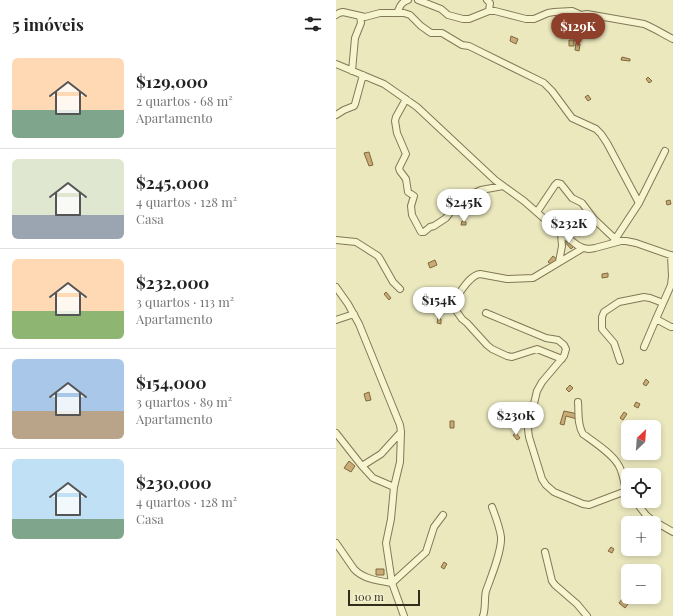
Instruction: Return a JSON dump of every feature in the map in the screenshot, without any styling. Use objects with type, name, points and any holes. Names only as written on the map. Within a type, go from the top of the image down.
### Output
[{"type":"street","points":[[397,13],[398,7],[408,0]]},
{"type":"street","points":[[418,0],[441,9],[448,15],[463,19],[469,19],[489,11],[500,12],[530,20],[548,13],[572,11],[581,15],[587,14],[644,24],[652,27],[665,36],[673,38]]},
{"type":"street","points":[[487,0],[490,3],[489,11]]},
{"type":"street","points":[[336,15],[343,12],[360,16],[370,16],[380,13],[404,13],[410,15],[421,26],[431,32],[444,34],[462,45],[469,46],[544,83],[552,91],[572,118],[594,128],[601,134],[640,203]]},
{"type":"street","points":[[352,71],[355,38],[361,23],[360,16]]},
{"type":"street","points":[[336,64],[384,84],[417,107],[502,186],[516,195],[577,245],[589,249],[613,241],[630,241],[672,256],[671,285],[644,347]]},
{"type":"street","points":[[336,115],[354,106],[363,75]]},
{"type":"street","points":[[406,99],[395,119],[397,133],[406,152],[399,168],[406,179],[408,192],[414,196],[411,206],[412,215],[421,232],[424,232],[446,218],[461,200],[480,190],[502,186]]},
{"type":"street","points":[[613,241],[640,203],[665,151]]},
{"type":"street","points":[[537,212],[557,183],[559,183],[572,198],[582,203],[613,241]]},
{"type":"street","points":[[560,262],[562,246],[561,233]]},
{"type":"street","points":[[336,240],[356,242],[378,256],[393,282],[400,289]]},
{"type":"street","points":[[562,358],[537,349],[512,357],[507,356],[487,345],[462,319],[455,309],[460,298],[458,295],[476,274],[507,278],[531,278],[537,276],[583,248]]},
{"type":"street","points":[[336,286],[361,328],[400,425],[399,468],[394,487],[391,519],[386,543],[392,583],[404,616]]},
{"type":"street","points":[[620,360],[614,343],[602,329],[602,317],[604,312],[619,302],[644,297],[663,303]]},
{"type":"street","points":[[486,313],[546,338],[558,340],[566,349],[566,353],[539,387],[528,429],[528,437],[542,479],[548,488],[554,492],[586,505],[621,493]]},
{"type":"street","points":[[336,320],[354,314]]},
{"type":"street","points":[[656,318],[673,327]]},
{"type":"street","points":[[578,402],[579,426],[583,434],[612,457],[621,469]]},
{"type":"street","points":[[362,466],[381,454],[401,432]]},
{"type":"street","points":[[336,433],[375,480],[394,487]]},
{"type":"street","points":[[483,616],[487,590],[501,543],[501,534],[492,507]]},
{"type":"street","points":[[640,508],[652,520],[673,532]]},
{"type":"street","points":[[392,583],[426,552],[434,527],[443,515]]},
{"type":"street","points":[[336,543],[358,573],[374,580],[392,583]]},
{"type":"street","points":[[545,552],[552,582],[577,604],[587,616]]},
{"type":"building","points":[[511,36],[518,39],[516,44],[510,41]]},
{"type":"building","points":[[569,40],[574,40],[574,46],[569,46]]},
{"type":"building","points":[[576,43],[580,44],[579,51],[575,50]]},
{"type":"building","points":[[622,57],[630,59],[630,61],[621,60]]},
{"type":"building","points":[[648,77],[652,81],[649,83],[646,79]]},
{"type":"building","points":[[588,95],[591,99],[588,101],[585,97]]},
{"type":"building","points":[[369,152],[373,165],[369,166],[364,153]]},
{"type":"building","points":[[670,200],[671,204],[667,205],[666,201]]},
{"type":"building","points":[[462,221],[466,222],[466,225],[461,225]]},
{"type":"building","points":[[567,238],[574,246],[571,249],[564,241]]},
{"type":"building","points":[[553,256],[558,260],[554,266],[548,262]]},
{"type":"building","points":[[435,260],[437,265],[430,268],[428,263]]},
{"type":"building","points":[[608,273],[608,277],[602,278],[602,274]]},
{"type":"building","points":[[386,292],[391,298],[389,300],[384,294]]},
{"type":"building","points":[[438,318],[441,319],[441,324],[437,323]]},
{"type":"building","points":[[646,379],[649,382],[646,386],[643,384]]},
{"type":"building","points":[[570,385],[573,388],[569,392],[566,389]]},
{"type":"building","points":[[369,392],[371,400],[366,401],[364,394]]},
{"type":"building","points":[[636,402],[640,404],[638,408],[634,406]]},
{"type":"building","points":[[564,411],[578,414],[577,419],[566,416],[564,425],[560,424]]},
{"type":"building","points":[[624,412],[627,414],[623,420],[620,418]]},
{"type":"building","points":[[450,421],[454,421],[454,428],[450,428]]},
{"type":"building","points":[[516,433],[520,438],[517,440],[513,435]]},
{"type":"building","points":[[349,461],[355,466],[351,472],[344,468]]},
{"type":"building","points":[[611,547],[614,549],[612,553],[608,551]]},
{"type":"building","points":[[444,562],[447,564],[444,569],[441,567]]},
{"type":"building","points":[[376,569],[384,569],[384,575],[376,575]]},
{"type":"building","points":[[621,600],[621,604],[628,604],[625,608],[619,603]]}]
